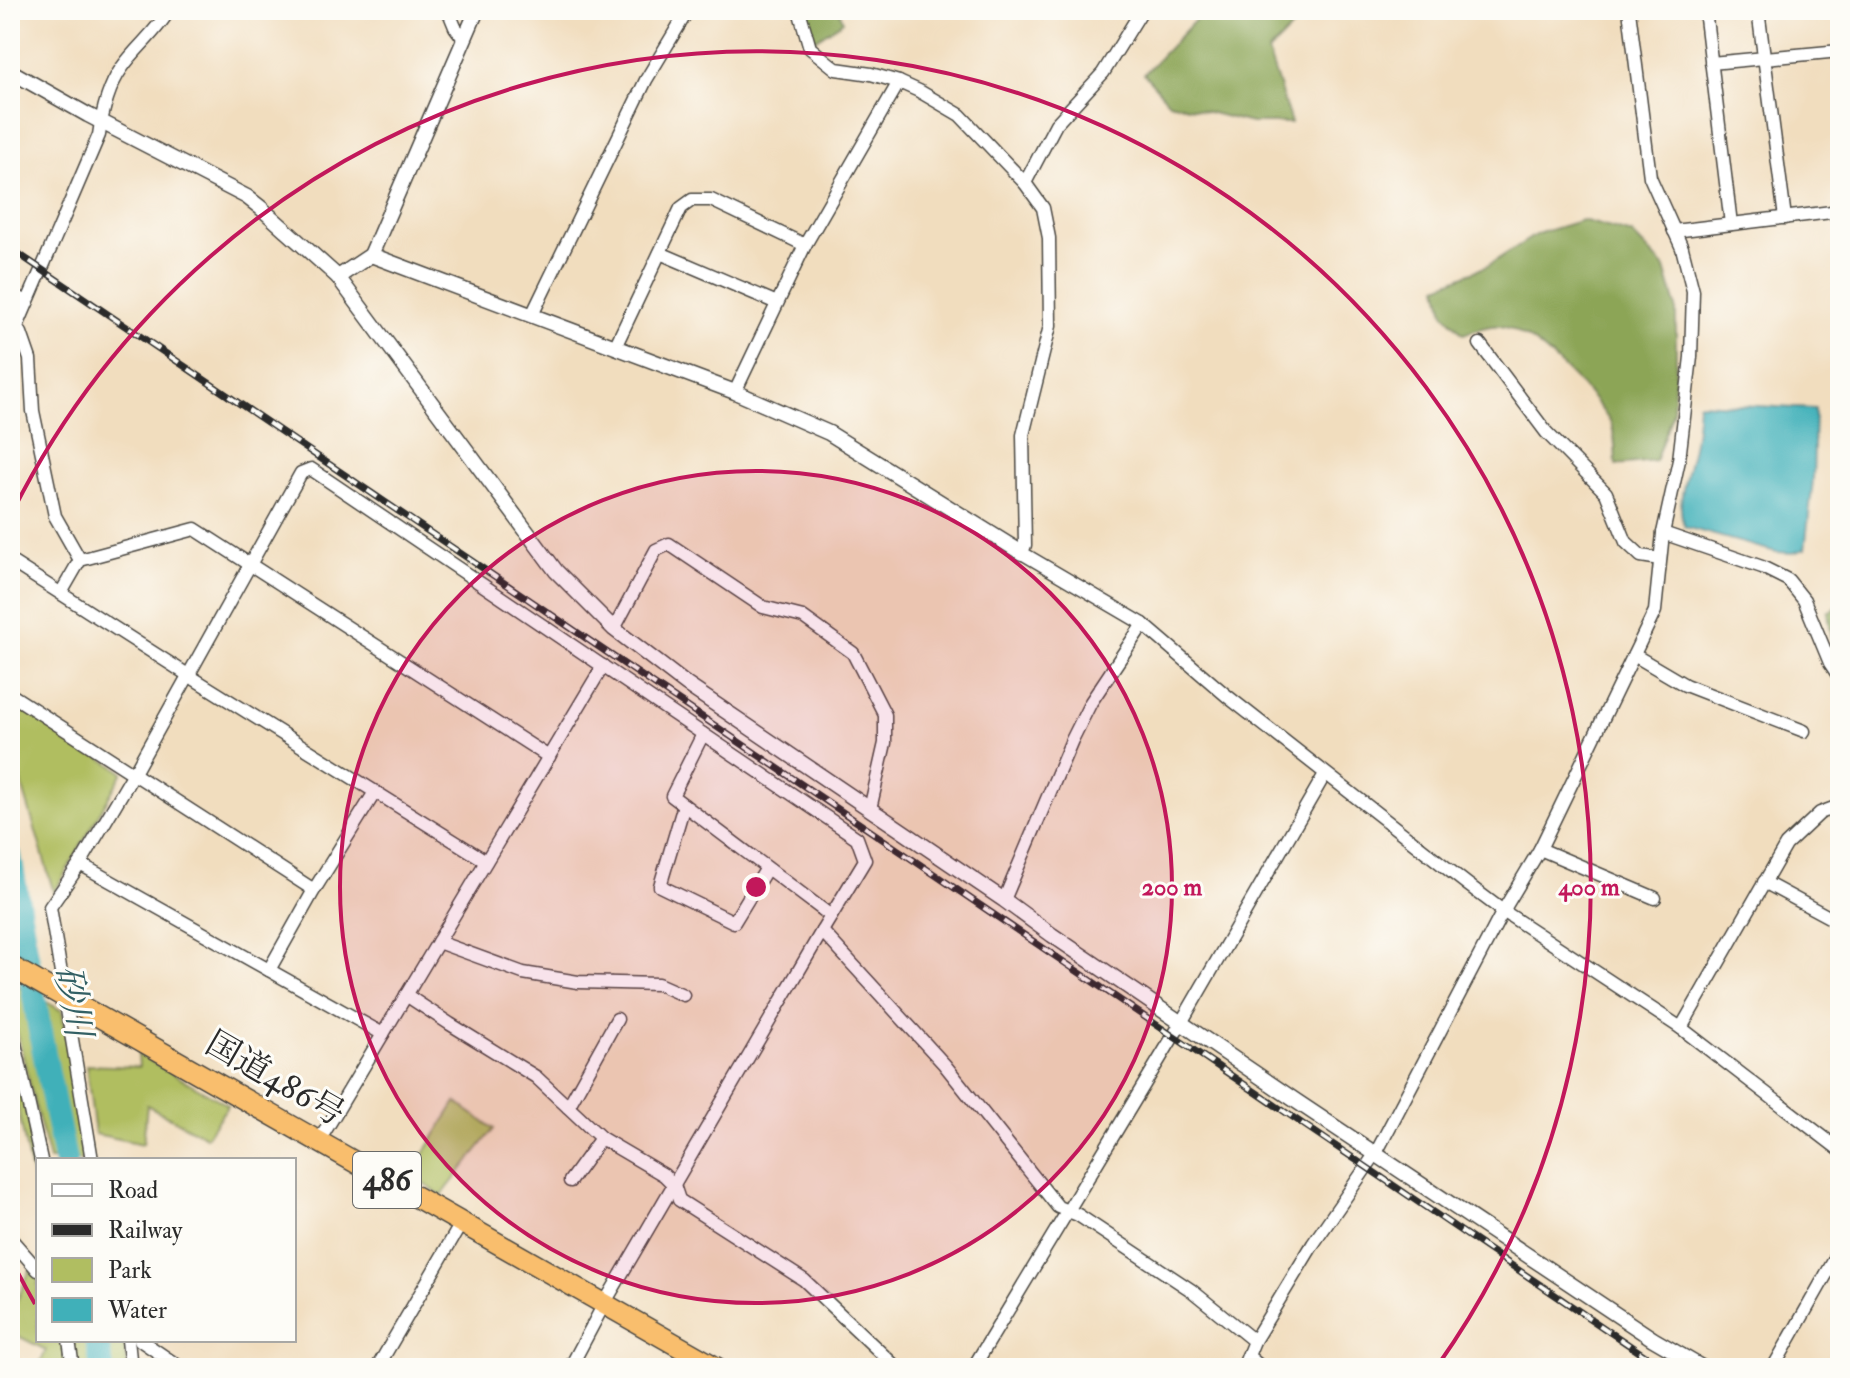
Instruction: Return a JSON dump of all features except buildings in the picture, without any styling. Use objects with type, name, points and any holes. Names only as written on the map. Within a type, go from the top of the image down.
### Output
[{"type":"highway","name":"国道486号","points":[[10,966],[717,1368]]},
{"type":"street","points":[[10,343],[99,135],[105,103],[120,70],[161,24],[169,10]]},
{"type":"street","points":[[448,10],[464,39]]},
{"type":"street","points":[[338,277],[371,255],[477,10]]},
{"type":"street","points":[[532,315],[646,80],[688,10]]},
{"type":"street","points":[[799,10],[810,48],[836,69],[899,82],[960,115],[1025,183],[1043,208],[1049,238],[1050,326],[1023,435],[1025,545],[1022,553]]},
{"type":"street","points":[[1025,183],[1056,124],[1103,73],[1142,10]]},
{"type":"street","points":[[1262,1368],[1246,1362],[1254,1341],[1313,1244],[1376,1153],[1503,911],[1540,849],[1655,611],[1663,533],[1679,460],[1691,357],[1693,291],[1682,248],[1650,177],[1629,10]]},
{"type":"street","points":[[1705,10],[1731,224]]},
{"type":"street","points":[[1758,10],[1785,218]]},
{"type":"street","points":[[1711,63],[1840,51]]},
{"type":"street","points":[[10,71],[247,197],[338,277],[556,571],[614,629],[687,685],[1296,1101],[1653,1339],[1703,1368]]},
{"type":"street","points":[[735,392],[805,245],[899,82]]},
{"type":"street","points":[[615,347],[681,208],[692,200],[711,200],[805,245]]},
{"type":"street","points":[[1674,231],[1840,211]]},
{"type":"street","points":[[660,253],[777,303]]},
{"type":"street","points":[[371,255],[735,392],[829,433],[1143,624],[1227,696],[1503,911],[1681,1028],[1840,1150]]},
{"type":"street","points":[[10,293],[27,302]]},
{"type":"street","points":[[16,330],[21,333],[30,359],[33,411],[55,516],[80,560]]},
{"type":"street","points":[[1480,344],[1546,432],[1606,493],[1626,542],[1641,556],[1660,559]]},
{"type":"street","points":[[92,1158],[61,994],[50,907],[80,864],[134,773],[301,473],[311,469],[857,838],[865,860],[604,1304],[570,1368]]},
{"type":"street","points":[[61,593],[80,560],[195,529],[549,757]]},
{"type":"street","points":[[1663,533],[1762,567],[1788,580],[1804,600],[1830,663],[1840,678]]},
{"type":"street","points":[[614,629],[656,550],[669,544],[763,607],[803,617],[853,653],[885,715],[885,743],[870,809]]},
{"type":"street","points":[[10,561],[486,861]]},
{"type":"street","points":[[1004,900],[1091,702],[1143,624]]},
{"type":"street","points":[[1634,655],[1685,685],[1804,731]]},
{"type":"street","points":[[319,1141],[603,666]]},
{"type":"street","points":[[10,694],[314,890]]},
{"type":"street","points":[[703,734],[672,796],[831,916]]},
{"type":"street","points":[[973,1368],[1181,1022],[1325,774]]},
{"type":"street","points":[[269,970],[375,792]]},
{"type":"street","points":[[684,805],[660,886],[734,922],[767,868]]},
{"type":"street","points":[[1681,1028],[1786,845],[1820,813],[1840,808]]},
{"type":"street","points":[[1540,849],[1655,898]]},
{"type":"street","points":[[80,864],[383,1034]]},
{"type":"street","points":[[1764,882],[1840,923]]},
{"type":"street","points":[[822,931],[944,1064],[1058,1207],[1078,1215],[1191,1290],[1254,1341]]},
{"type":"street","points":[[438,942],[523,973],[578,982],[658,984],[683,995]]},
{"type":"street","points":[[406,995],[536,1077],[601,1138],[664,1175],[674,1185],[679,1200],[804,1280],[897,1368]]},
{"type":"street","points":[[568,1107],[617,1019]]},
{"type":"street","points":[[10,1021],[41,1158]]},
{"type":"street","points":[[570,1181],[601,1138]]},
{"type":"street","points":[[377,1368],[462,1222]]},
{"type":"street","points":[[10,1238],[36,1268]]},
{"type":"street","points":[[1773,1368],[1840,1250]]},
{"type":"street","points":[[69,1342],[73,1368]]},
{"type":"street","points":[[128,1342],[131,1368]]},
{"type":"street","points":[[143,1342],[181,1368]]},
{"type":"green space","points":[[802,10],[839,10],[843,21],[812,42]]},
{"type":"green space","points":[[1199,10],[1297,10],[1297,23],[1268,52],[1291,123],[1251,123],[1169,102],[1144,74],[1202,13]]},
{"type":"green space","points":[[1582,220],[1632,234],[1665,268],[1676,306],[1676,360],[1673,411],[1655,461],[1616,465],[1610,422],[1578,382],[1532,341],[1500,326],[1463,334],[1444,313],[1438,286],[1487,266],[1537,234]]},
{"type":"green space","points":[[1840,605],[1840,646],[1832,639],[1828,612]]},
{"type":"green space","points":[[10,701],[123,772],[54,893],[10,744]]},
{"type":"green space","points":[[10,981],[62,1011],[86,1158],[48,1158],[10,1005]]},
{"type":"green space","points":[[10,1037],[37,1158],[36,1199],[10,1068]]},
{"type":"green space","points":[[138,1054],[228,1105],[206,1137],[147,1105],[143,1144],[95,1134],[86,1065],[139,1067]]},
{"type":"green space","points":[[456,1102],[494,1129],[442,1195],[410,1176]]},
{"type":"green space","points":[[30,1270],[36,1277],[36,1342],[124,1342],[128,1368],[38,1368],[46,1350],[10,1332],[10,1317]]},
{"type":"water","points":[[1698,403],[1815,409],[1813,480],[1805,549],[1793,553],[1776,552],[1685,527],[1682,497],[1694,442]]},
{"type":"waterway","name":"砂川","points":[[10,856],[65,1158]]},
{"type":"waterway","name":"砂川","points":[[97,1342],[102,1368]]},
{"type":"railway","points":[[10,248],[1663,1368]]}]
